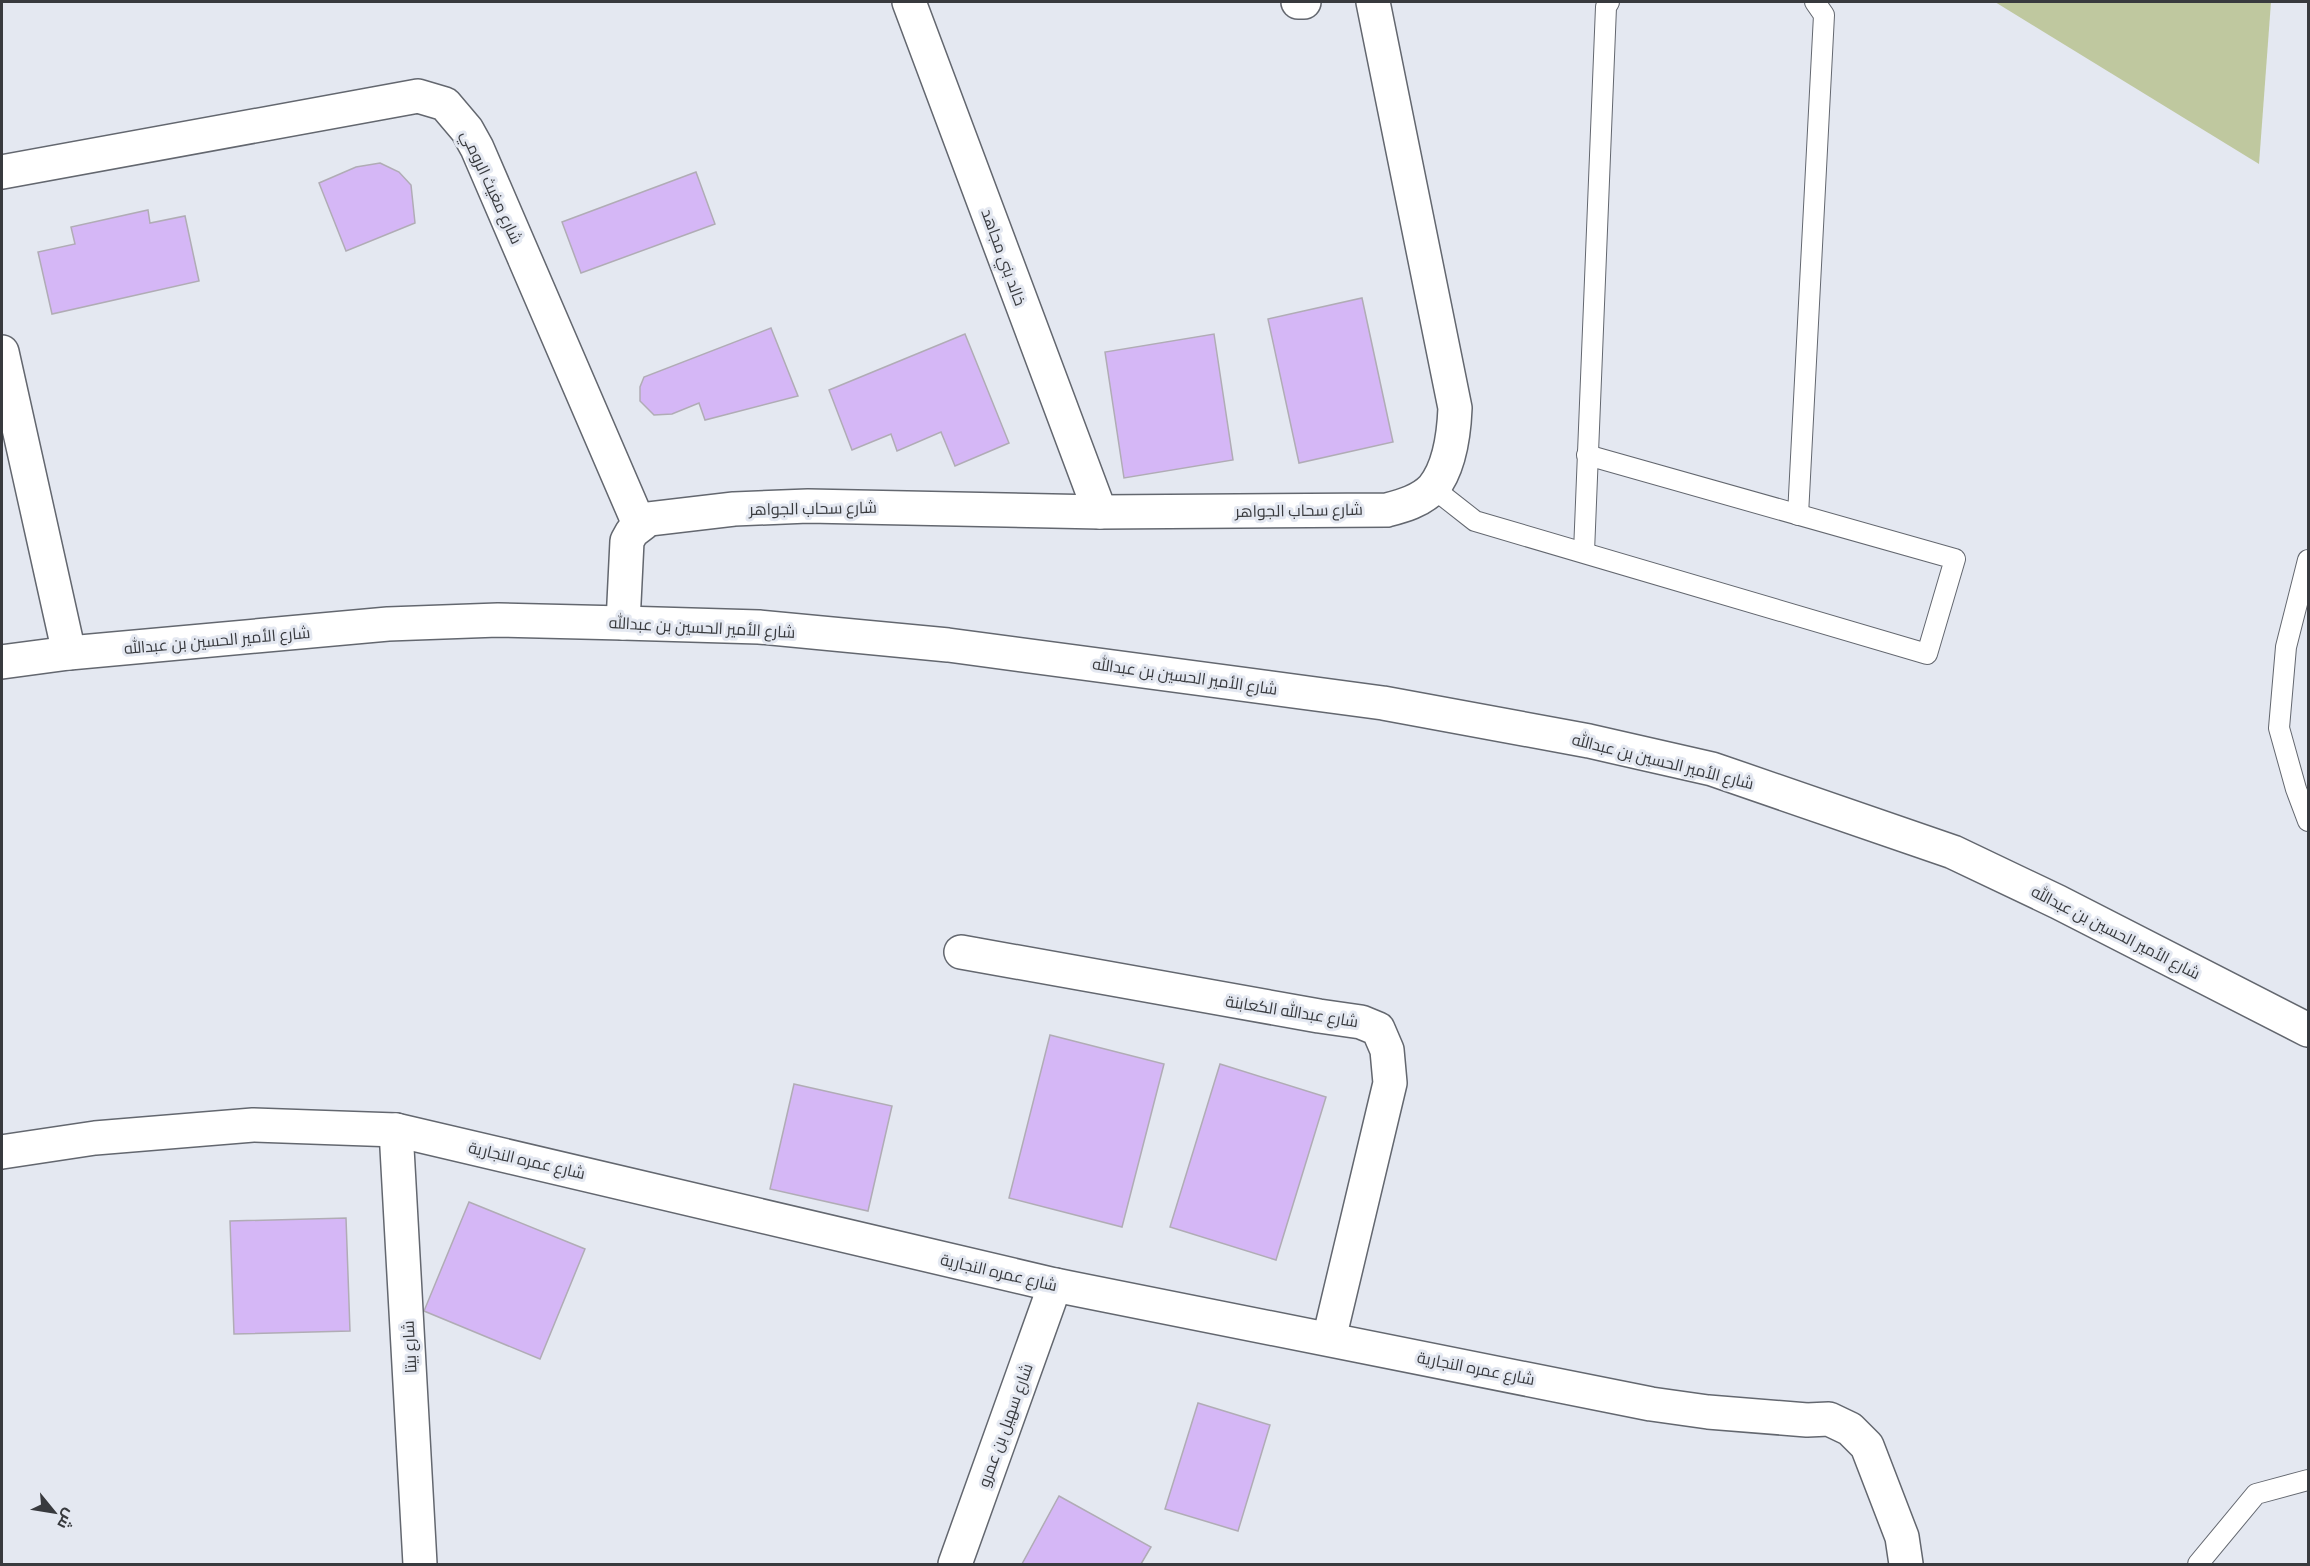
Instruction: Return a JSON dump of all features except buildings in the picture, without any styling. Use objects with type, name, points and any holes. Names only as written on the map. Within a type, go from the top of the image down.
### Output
[{"type":"street","name":"خالد بني مجاهد","points":[[909,2],[1100,512]]},
{"type":"street","points":[[1298,2],[1304,2]]},
{"type":"street","points":[[1373,2],[1455,408],[1450,449],[1433,488]]},
{"type":"street","name":"شارع مغيث الرومي","points":[[2,172],[418,96],[445,104],[467,130],[477,148],[650,521]]},
{"type":"street","points":[[2,352],[69,653]]},
{"type":"street","name":"شارع سحاب الجواهر","points":[[650,521],[734,509],[808,506],[1100,512],[1387,510],[1403,506],[1433,488]]},
{"type":"street","points":[[623,622],[627,542],[650,521]]},
{"type":"street","name":"شارع الأمير الحسين بن عبدالله","points":[[2,662],[69,653],[388,624],[498,620],[623,622],[759,627],[936,644],[1383,703],[1589,741],[1701,767],[1791,795],[1953,852],[2058,902],[2308,1030]]},
{"type":"street","name":"شارع عبدالله الكعابنة","points":[[961,952],[1361,1022],[1378,1029],[1387,1050],[1390,1083],[1329,1339]]},
{"type":"street","name":"شارع عمره النجارية","points":[[2,1152],[95,1138],[253,1125],[396,1130],[665,1191],[1055,1285],[1651,1404],[1708,1412],[1807,1420],[1829,1419],[1850,1429],[1867,1446],[1902,1537],[1906,1564]]},
{"type":"street","name":"شارع بيتا","points":[[396,1130],[420,1564]]},
{"type":"street","name":"شارع سهيل بن عمرو","points":[[955,1564],[1055,1285]]},
{"type":"lane","points":[[1584,552],[1605,19],[1609,2]]},
{"type":"lane","points":[[1798,514],[1824,15],[1815,2]]},
{"type":"lane","points":[[1433,488],[1475,521],[1928,654],[1954,559],[1587,455]]},
{"type":"lane","points":[[2308,560],[2286,647],[2279,728],[2296,789],[2308,821]]},
{"type":"lane","points":[[2198,1564],[2256,1494],[2308,1480]]},
{"type":"green space","points":[[1995,2],[2271,2],[2259,164]]}]
